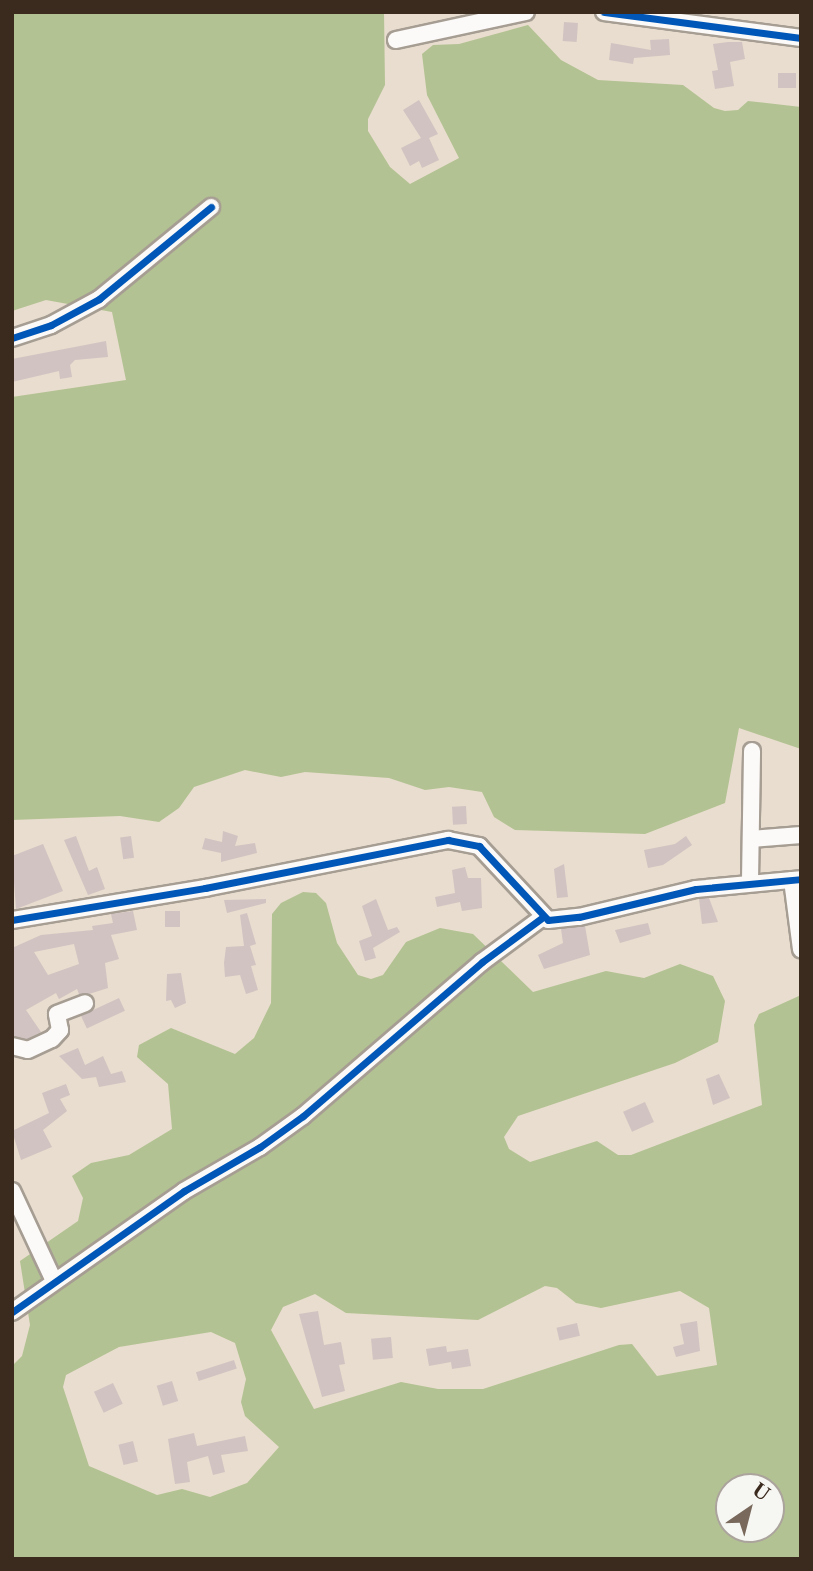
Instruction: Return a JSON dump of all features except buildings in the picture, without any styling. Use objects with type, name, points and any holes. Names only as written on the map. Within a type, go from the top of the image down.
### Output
[{"type":"street","points":[[396,40],[526,12]]},
{"type":"street","points":[[604,12],[801,38]]},
{"type":"street","points":[[12,338],[51,325],[99,299],[211,207]]},
{"type":"street","points":[[750,881],[752,751]]},
{"type":"street","points":[[751,839],[801,835]]},
{"type":"street","points":[[12,920],[461,839],[479,846],[543,917]]},
{"type":"street","points":[[12,1312],[184,1191],[260,1147],[303,1116],[482,962],[543,917],[579,917],[750,881],[796,879],[801,949]]},
{"type":"street","points":[[12,1046],[28,1050],[52,1039],[60,1030],[57,1014],[86,1003]]},
{"type":"street","points":[[12,1191],[54,1281]]},
{"type":"green space","points":[[12,12],[384,12],[385,85],[368,119],[368,131],[390,167],[410,184],[459,158],[427,95],[422,54],[433,45],[459,44],[528,25],[561,60],[598,80],[683,85],[714,108],[725,111],[738,110],[748,101],[801,107],[801,749],[739,728],[725,803],[645,834],[515,830],[494,817],[482,792],[449,787],[425,790],[389,778],[305,772],[281,777],[245,770],[194,787],[179,808],[159,822],[120,816],[12,820],[12,397],[126,380],[112,312],[46,300],[12,311]]},
{"type":"green space","points":[[303,892],[316,893],[326,903],[337,943],[358,975],[371,979],[383,975],[406,942],[440,928],[473,934],[533,992],[606,971],[644,978],[680,964],[713,976],[725,1001],[718,1042],[675,1063],[518,1116],[504,1137],[509,1149],[530,1162],[597,1141],[618,1155],[631,1155],[762,1105],[754,1025],[759,1014],[801,995],[801,1559],[12,1559],[12,1366],[22,1356],[30,1325],[20,1261],[78,1221],[83,1198],[72,1176],[91,1163],[129,1155],[172,1129],[168,1084],[137,1057],[139,1045],[171,1028],[235,1054],[254,1038],[271,1003],[272,914],[281,903]],"holes":[[[545,1286],[557,1288],[576,1303],[601,1308],[680,1291],[709,1308],[717,1365],[657,1376],[632,1344],[619,1345],[483,1389],[438,1389],[401,1382],[314,1409],[271,1330],[283,1307],[315,1294],[346,1313],[478,1320]],[[211,1332],[235,1343],[246,1379],[241,1402],[245,1416],[279,1447],[247,1483],[210,1497],[182,1489],[157,1495],[89,1466],[63,1387],[66,1375],[119,1347]]]},
{"type":"cycle path","points":[[604,12],[801,38]]},
{"type":"cycle path","points":[[12,338],[51,325],[99,299],[211,207]]},
{"type":"cycle path","points":[[12,920],[205,888],[448,840],[479,846],[548,920],[579,917],[696,889],[801,879]]},
{"type":"cycle path","points":[[12,1312],[184,1191],[260,1147],[303,1116],[482,962],[543,917]]}]
